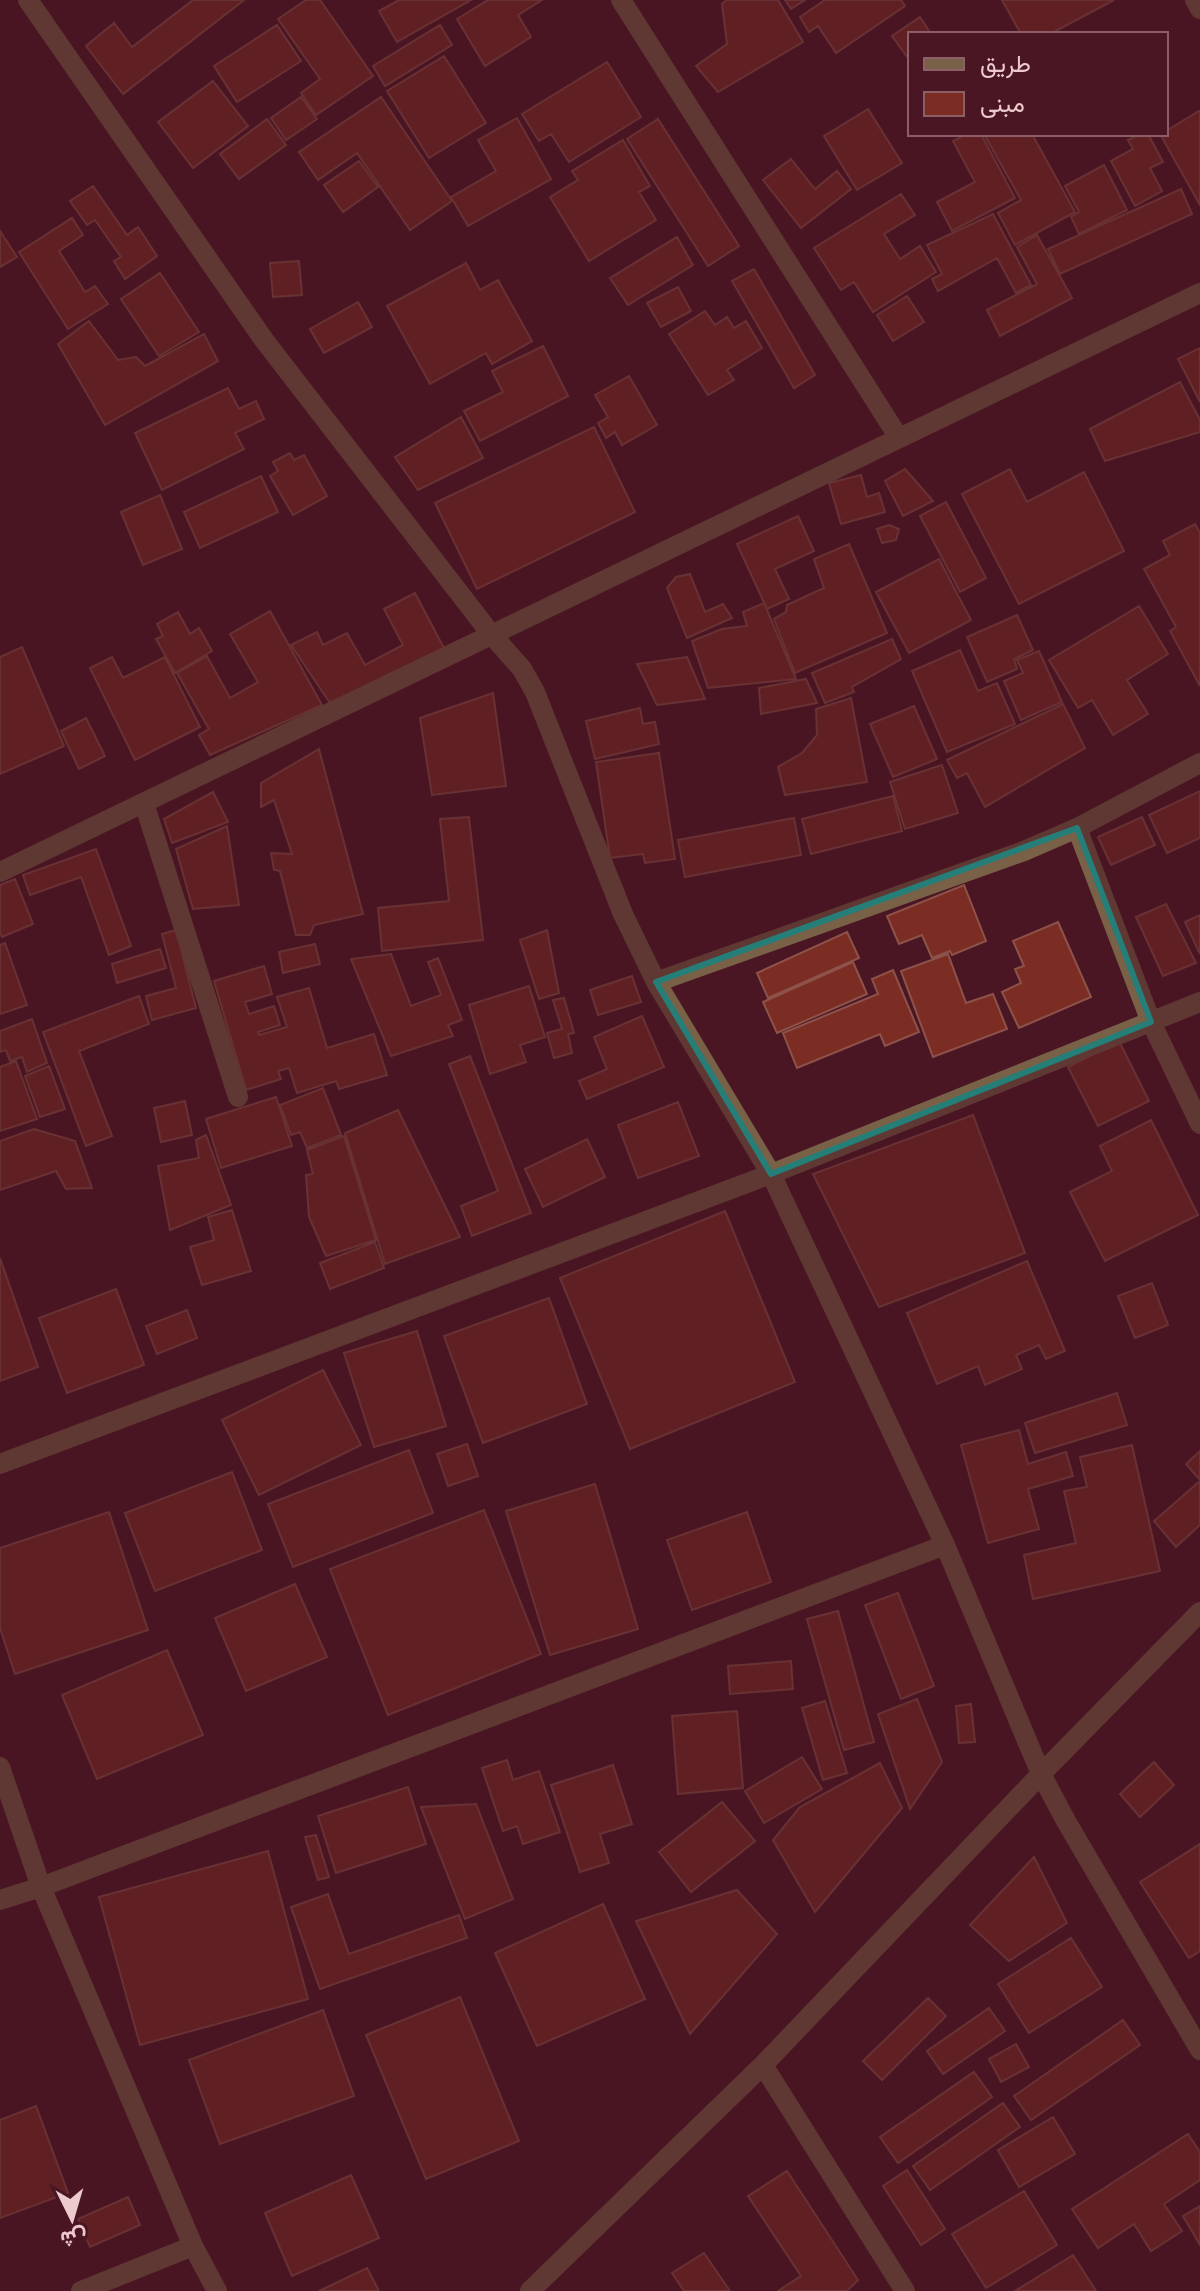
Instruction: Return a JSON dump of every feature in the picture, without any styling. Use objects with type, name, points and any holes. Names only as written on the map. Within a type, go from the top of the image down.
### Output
[{"type":"street","points":[[28,0],[264,340],[491,634],[522,669],[535,692],[623,914],[656,982],[771,1174],[945,1545],[1041,1774],[1200,2050]]},
{"type":"street","points":[[621,0],[899,438]]},
{"type":"street","points":[[1195,0],[1200,9]]},
{"type":"street","points":[[0,872],[1200,293]]},
{"type":"street","points":[[656,982],[1024,851],[1077,828],[1200,763]]},
{"type":"street","points":[[144,803],[238,1097]]},
{"type":"street","points":[[1077,828],[1151,1022],[1200,1124]]},
{"type":"street","points":[[0,1464],[771,1174],[1200,1002]]},
{"type":"street","points":[[0,1900],[945,1545]]},
{"type":"street","points":[[530,2291],[763,2065],[1200,1612]]},
{"type":"street","points":[[0,1767],[41,1887],[193,2246],[217,2291]]},
{"type":"street","points":[[763,2065],[905,2291]]},
{"type":"street","points":[[81,2291],[193,2246]]},
{"type":"highlighted area","points":[[1077,828],[1151,1022],[771,1174],[656,982]]},
{"type":"building","points":[[193,0],[244,0],[123,94],[86,46],[114,23],[132,47]]},
{"type":"building","points":[[306,0],[320,0],[373,76],[316,115],[301,93],[320,79],[278,19]]},
{"type":"building","points":[[399,0],[471,0],[397,42],[379,11]]},
{"type":"building","points":[[488,0],[542,0],[518,15],[531,37],[485,66],[457,19]]},
{"type":"building","points":[[727,0],[778,0],[803,42],[718,92],[696,66],[727,44],[722,4]]},
{"type":"building","points":[[785,0],[805,0],[791,9]]},
{"type":"building","points":[[825,0],[901,0],[905,6],[836,53],[818,26],[809,32],[800,17]]},
{"type":"building","points":[[1002,0],[1114,0],[1054,32],[1020,32]]},
{"type":"building","points":[[920,17],[930,32],[908,32],[908,58],[892,36]]},
{"type":"building","points":[[277,25],[301,61],[237,102],[214,66]]},
{"type":"building","points":[[440,25],[452,45],[385,86],[373,66]]},
{"type":"building","points":[[444,56],[486,123],[429,158],[387,91]]},
{"type":"building","points":[[607,62],[641,117],[569,162],[551,134],[539,141],[522,114]]},
{"type":"building","points":[[213,81],[248,126],[193,168],[158,122]]},
{"type":"building","points":[[301,97],[317,119],[286,140],[271,118]]},
{"type":"building","points":[[381,97],[452,201],[410,230],[357,153],[318,180],[299,152]]},
{"type":"building","points":[[868,109],[902,163],[857,190],[824,136]]},
{"type":"building","points":[[1200,112],[1200,205],[1161,136],[1168,136],[1168,130]]},
{"type":"building","points":[[517,118],[551,179],[468,226],[451,197],[496,171],[478,140]]},
{"type":"building","points":[[267,119],[286,145],[239,179],[220,154]]},
{"type":"building","points":[[658,119],[739,246],[708,266],[627,139]]},
{"type":"building","points":[[963,136],[982,136],[1015,198],[952,231],[937,202],[975,182],[953,141]]},
{"type":"building","points":[[985,136],[1033,136],[1075,212],[1015,245],[998,213],[1021,200]]},
{"type":"building","points":[[1149,136],[1163,162],[1150,168],[1162,191],[1135,206],[1111,161],[1133,149],[1128,140]]},
{"type":"building","points":[[623,140],[650,186],[639,192],[656,220],[589,261],[550,197],[578,180],[572,171]]},
{"type":"building","points":[[791,159],[815,189],[837,171],[851,189],[801,228],[763,180]]},
{"type":"building","points":[[359,161],[378,187],[343,212],[324,185]]},
{"type":"building","points":[[1104,165],[1127,210],[1079,234],[1071,217],[1079,212],[1065,186]]},
{"type":"building","points":[[93,186],[127,235],[138,227],[157,256],[125,279],[114,261],[121,257],[95,220],[87,225],[70,201]]},
{"type":"building","points":[[1181,189],[1192,214],[1060,274],[1048,249]]},
{"type":"building","points":[[901,194],[915,215],[884,234],[900,259],[920,246],[936,272],[873,312],[854,282],[841,290],[814,248]]},
{"type":"building","points":[[993,214],[1031,285],[1016,293],[997,258],[938,291],[932,279],[942,274],[927,245]]},
{"type":"building","points":[[72,218],[83,235],[59,251],[85,292],[95,286],[108,304],[68,329],[19,252]]},
{"type":"building","points":[[0,231],[17,257],[0,267]]},
{"type":"building","points":[[1037,235],[1072,298],[1000,336],[987,310],[1037,284],[1017,247]]},
{"type":"building","points":[[677,237],[693,265],[628,305],[610,278]]},
{"type":"building","points":[[299,261],[302,295],[273,297],[270,263]]},
{"type":"building","points":[[466,263],[480,290],[498,280],[532,341],[492,364],[486,353],[430,384],[387,306]]},
{"type":"building","points":[[754,269],[815,375],[794,388],[732,281]]},
{"type":"building","points":[[160,273],[199,332],[159,356],[121,299]]},
{"type":"building","points":[[678,287],[691,311],[661,327],[647,303]]},
{"type":"building","points":[[907,296],[924,322],[893,341],[877,315]]},
{"type":"building","points":[[358,302],[372,327],[324,353],[310,329]]},
{"type":"building","points":[[705,311],[715,325],[727,317],[734,328],[746,321],[762,348],[727,370],[734,380],[708,395],[669,334]]},
{"type":"building","points":[[89,321],[118,360],[136,357],[145,366],[204,334],[218,361],[105,425],[58,344]]},
{"type":"building","points":[[543,346],[568,396],[480,441],[464,411],[503,392],[492,371]]},
{"type":"building","points":[[1200,348],[1200,402],[1178,359]]},
{"type":"building","points":[[629,376],[657,425],[622,445],[615,432],[606,438],[598,423],[608,417],[595,395]]},
{"type":"building","points":[[1180,382],[1200,420],[1200,432],[1105,461],[1090,429]]},
{"type":"building","points":[[228,388],[239,409],[256,401],[264,419],[235,433],[244,449],[162,490],[135,433]]},
{"type":"building","points":[[461,417],[483,458],[418,490],[395,457]]},
{"type":"building","points":[[594,427],[635,512],[477,589],[435,503]]},
{"type":"building","points":[[290,453],[294,460],[304,455],[327,496],[293,515],[270,476],[278,471],[273,462]]},
{"type":"building","points":[[905,469],[933,501],[903,516],[885,481]]},
{"type":"building","points":[[1010,469],[1027,502],[1084,472],[1124,551],[1019,604],[962,494]]},
{"type":"building","points":[[861,475],[867,497],[879,493],[885,512],[841,524],[829,483]]},
{"type":"building","points":[[261,476],[278,512],[200,548],[184,512]]},
{"type":"building","points":[[160,495],[182,549],[143,565],[121,512]]},
{"type":"building","points":[[946,502],[986,578],[960,592],[920,516]]},
{"type":"building","points":[[798,516],[814,551],[775,569],[789,599],[767,609],[737,544]]},
{"type":"building","points":[[1195,524],[1200,533],[1200,686],[1170,631],[1176,627],[1144,569],[1170,555],[1163,541]]},
{"type":"building","points":[[889,525],[899,529],[896,540],[882,543],[877,529]]},
{"type":"building","points":[[849,544],[887,633],[795,673],[774,619],[786,612],[787,605],[824,588],[814,559]]},
{"type":"building","points":[[939,559],[971,620],[909,653],[876,592]]},
{"type":"building","points":[[690,574],[705,612],[723,604],[732,618],[687,638],[667,588],[676,577]]},
{"type":"building","points":[[415,593],[445,650],[330,703],[291,645],[317,632],[323,645],[347,633],[365,665],[403,645],[384,609]]},
{"type":"building","points":[[764,603],[796,679],[708,688],[692,641],[722,629],[747,626],[743,612]]},
{"type":"building","points":[[1139,606],[1168,654],[1127,680],[1148,714],[1113,735],[1092,700],[1078,708],[1049,660]]},
{"type":"building","points":[[270,611],[322,705],[210,755],[199,735],[209,729],[177,673],[207,656],[230,698],[258,682],[230,634]]},
{"type":"building","points":[[178,612],[190,634],[199,628],[212,651],[175,673],[156,639],[163,636],[157,624]]},
{"type":"building","points":[[1017,615],[1033,650],[1014,659],[1017,669],[987,682],[967,637]]},
{"type":"building","points":[[892,639],[901,659],[852,687],[854,692],[825,703],[812,673]]},
{"type":"building","points":[[22,647],[64,746],[0,774],[0,657]]},
{"type":"building","points":[[960,650],[978,691],[997,683],[1015,724],[947,752],[912,671]]},
{"type":"building","points":[[1039,651],[1062,702],[1021,720],[1004,681],[1023,673],[1017,660]]},
{"type":"building","points":[[112,657],[123,678],[165,657],[200,727],[135,760],[90,668]]},
{"type":"building","points":[[687,657],[705,699],[657,705],[637,664]]},
{"type":"building","points":[[806,679],[817,703],[761,714],[759,688]]},
{"type":"building","points":[[493,693],[506,786],[432,795],[420,718]]},
{"type":"building","points":[[851,698],[867,782],[785,795],[778,767],[802,753],[817,735],[816,709]]},
{"type":"building","points":[[1063,704],[1085,748],[985,807],[967,773],[957,778],[947,760]]},
{"type":"building","points":[[914,706],[937,759],[893,777],[870,724]]},
{"type":"building","points":[[640,708],[643,724],[655,722],[659,744],[595,759],[586,721]]},
{"type":"building","points":[[86,718],[105,756],[79,769],[61,731]]},
{"type":"building","points":[[319,749],[363,914],[314,925],[310,935],[296,935],[280,871],[274,870],[271,853],[292,854],[274,800],[261,807],[261,783]]},
{"type":"building","points":[[659,753],[675,859],[645,863],[643,854],[610,858],[596,762]]},
{"type":"building","points":[[942,765],[958,813],[905,829],[890,782]]},
{"type":"building","points":[[1200,791],[1200,838],[1167,853],[1149,815]]},
{"type":"building","points":[[213,792],[228,822],[172,843],[164,819]]},
{"type":"building","points":[[893,796],[902,831],[811,854],[802,819]]},
{"type":"building","points":[[469,817],[483,940],[382,951],[378,908],[449,901],[440,819]]},
{"type":"building","points":[[1142,817],[1155,845],[1111,865],[1098,837]]},
{"type":"building","points":[[794,818],[801,855],[685,877],[678,840]]},
{"type":"building","points":[[227,826],[239,905],[193,909],[176,849]]},
{"type":"building","points":[[96,849],[131,946],[109,955],[81,877],[30,895],[23,875]]},
{"type":"building","points":[[15,879],[33,924],[2,937],[0,885]]},
{"type":"building","points":[[964,885],[986,941],[952,955],[950,951],[932,958],[922,935],[899,944],[887,916]]},
{"type":"building","points":[[1166,904],[1196,963],[1163,976],[1136,917]]},
{"type":"building","points":[[1200,915],[1200,954],[1185,922]]},
{"type":"building","points":[[1058,922],[1091,997],[1019,1028],[1002,992],[1021,983],[1015,969],[1024,966],[1013,941]]},
{"type":"building","points":[[176,930],[196,1008],[152,1020],[146,996],[176,988],[162,934]]},
{"type":"building","points":[[547,930],[559,993],[539,999],[520,940]]},
{"type":"building","points":[[847,932],[859,958],[768,998],[757,973]]},
{"type":"building","points":[[5,943],[27,1005],[0,1014],[0,945]]},
{"type":"building","points":[[315,944],[320,964],[283,973],[279,952]]},
{"type":"building","points":[[160,949],[166,968],[117,983],[112,964]]},
{"type":"building","points":[[391,954],[411,1006],[441,995],[428,962],[438,958],[462,1020],[448,1025],[453,1036],[391,1056],[351,959]]},
{"type":"building","points":[[948,954],[966,1003],[993,994],[1007,1029],[933,1057],[901,971]]},
{"type":"building","points":[[853,962],[867,994],[777,1033],[763,1002]]},
{"type":"building","points":[[264,966],[272,994],[245,1002],[249,1014],[274,1006],[280,1025],[258,1032],[259,1035],[287,1027],[277,997],[309,988],[327,1048],[374,1034],[387,1075],[339,1089],[336,1081],[297,1093],[289,1068],[278,1071],[281,1079],[246,1090],[214,981]]},
{"type":"building","points":[[893,970],[919,1032],[885,1046],[880,1034],[797,1068],[783,1033],[878,994],[872,979]]},
{"type":"building","points":[[632,976],[641,1002],[598,1015],[590,990]]},
{"type":"building","points":[[529,986],[545,1037],[520,1045],[526,1062],[490,1074],[469,1005]]},
{"type":"building","points":[[139,996],[149,1024],[79,1051],[112,1136],[86,1146],[43,1032]]},
{"type":"building","points":[[564,998],[574,1033],[568,1034],[572,1053],[554,1058],[547,1033],[562,1029],[553,1000]]},
{"type":"building","points":[[642,1016],[664,1067],[587,1099],[579,1081],[607,1069],[594,1037]]},
{"type":"building","points":[[32,1019],[47,1063],[27,1072],[22,1057],[10,1061],[6,1050],[0,1052],[0,1031]]},
{"type":"building","points":[[1119,1041],[1149,1101],[1098,1126],[1068,1067]]},
{"type":"building","points":[[470,1056],[531,1213],[472,1236],[461,1206],[498,1191],[449,1064]]},
{"type":"building","points":[[16,1061],[37,1119],[0,1131],[0,1067]]},
{"type":"building","points":[[49,1066],[65,1109],[40,1117],[25,1076]]},
{"type":"building","points":[[323,1088],[341,1135],[307,1148],[300,1132],[291,1135],[280,1105]]},
{"type":"building","points":[[276,1097],[292,1146],[221,1168],[206,1119]]},
{"type":"building","points":[[185,1101],[192,1135],[161,1142],[154,1108]]},
{"type":"building","points":[[678,1102],[699,1156],[638,1178],[618,1125]]},
{"type":"building","points":[[398,1110],[460,1237],[385,1264],[345,1133]]},
{"type":"building","points":[[973,1115],[1025,1253],[879,1307],[813,1174]]},
{"type":"building","points":[[1151,1120],[1198,1215],[1105,1261],[1070,1192],[1112,1171],[1100,1146]]},
{"type":"building","points":[[34,1129],[75,1141],[92,1188],[66,1189],[56,1171],[0,1190],[0,1141]]},
{"type":"building","points":[[206,1135],[231,1205],[170,1230],[158,1166],[199,1158],[196,1140]]},
{"type":"building","points":[[344,1136],[376,1240],[326,1256],[309,1217],[306,1175],[313,1174],[307,1150]]},
{"type":"building","points":[[587,1139],[605,1177],[543,1207],[525,1169]]},
{"type":"building","points":[[232,1210],[251,1271],[202,1285],[190,1247],[214,1240],[208,1217]]},
{"type":"building","points":[[725,1211],[795,1382],[630,1449],[560,1278]]},
{"type":"building","points":[[375,1242],[384,1268],[330,1289],[320,1263]]},
{"type":"building","points":[[0,1258],[38,1367],[0,1381]]},
{"type":"building","points":[[1027,1261],[1065,1351],[1046,1359],[1039,1345],[1016,1355],[1022,1369],[985,1385],[978,1366],[937,1384],[907,1313]]},
{"type":"building","points":[[1152,1283],[1168,1325],[1135,1338],[1118,1296]]},
{"type":"building","points":[[116,1289],[144,1365],[67,1393],[39,1318]]},
{"type":"building","points":[[549,1298],[587,1404],[483,1443],[444,1336]]},
{"type":"building","points":[[187,1310],[197,1338],[157,1354],[146,1326]]},
{"type":"building","points":[[417,1331],[446,1426],[374,1447],[344,1353]]},
{"type":"building","points":[[323,1370],[361,1445],[259,1495],[222,1420]]},
{"type":"building","points":[[1117,1393],[1127,1425],[1035,1453],[1025,1423]]},
{"type":"building","points":[[1019,1430],[1028,1464],[1066,1452],[1073,1476],[1028,1489],[1039,1529],[988,1543],[961,1445]]},
{"type":"building","points":[[467,1444],[478,1476],[448,1486],[437,1454]]},
{"type":"building","points":[[1132,1445],[1160,1571],[1033,1599],[1024,1555],[1076,1543],[1064,1491],[1087,1487],[1080,1457]]},
{"type":"building","points":[[409,1450],[433,1513],[293,1567],[268,1504]]},
{"type":"building","points":[[1200,1451],[1200,1480],[1186,1464]]},
{"type":"building","points":[[232,1472],[262,1550],[155,1591],[125,1513]]},
{"type":"building","points":[[1200,1481],[1200,1525],[1176,1547],[1154,1521]]},
{"type":"building","points":[[595,1484],[638,1629],[550,1655],[506,1511]]},
{"type":"building","points":[[484,1510],[541,1654],[388,1715],[330,1569]]},
{"type":"building","points":[[109,1512],[148,1630],[15,1674],[0,1628],[0,1548]]},
{"type":"building","points":[[747,1512],[771,1582],[692,1610],[667,1540]]},
{"type":"building","points":[[295,1584],[327,1657],[246,1691],[215,1618]]},
{"type":"building","points":[[898,1593],[934,1686],[901,1699],[865,1605]]},
{"type":"building","points":[[838,1611],[874,1742],[844,1750],[807,1619]]},
{"type":"building","points":[[167,1650],[203,1735],[97,1779],[62,1695]]},
{"type":"building","points":[[791,1661],[793,1689],[730,1694],[728,1666]]},
{"type":"building","points":[[917,1699],[942,1762],[910,1809],[878,1714]]},
{"type":"building","points":[[825,1701],[847,1773],[823,1780],[802,1708]]},
{"type":"building","points":[[971,1704],[975,1742],[959,1743],[956,1706]]},
{"type":"building","points":[[737,1711],[743,1788],[678,1794],[672,1716]]},
{"type":"building","points":[[802,1757],[822,1789],[764,1823],[745,1791]]},
{"type":"building","points":[[507,1760],[513,1780],[539,1771],[560,1832],[523,1844],[517,1826],[503,1831],[482,1768]]},
{"type":"building","points":[[1154,1762],[1174,1785],[1140,1817],[1120,1794]]},
{"type":"building","points":[[880,1763],[902,1808],[815,1912],[773,1840],[800,1807]]},
{"type":"building","points":[[613,1765],[632,1824],[600,1834],[609,1863],[580,1872],[551,1785]]},
{"type":"building","points":[[408,1787],[426,1844],[336,1873],[318,1816]]},
{"type":"building","points":[[722,1802],[755,1841],[691,1892],[659,1852]]},
{"type":"building","points":[[476,1804],[513,1899],[465,1919],[421,1807]]},
{"type":"building","points":[[316,1835],[329,1877],[318,1880],[305,1837]]},
{"type":"building","points":[[1200,1844],[1200,1951],[1189,1958],[1140,1882]]},
{"type":"building","points":[[268,1851],[308,1999],[140,2045],[99,1897]]},
{"type":"building","points":[[1034,1857],[1067,1923],[1009,1961],[970,1925]]},
{"type":"building","points":[[737,1890],[777,1934],[690,2034],[636,1921]]},
{"type":"building","points":[[328,1894],[349,1954],[459,1915],[467,1938],[320,1989],[291,1907]]},
{"type":"building","points":[[603,1904],[645,1999],[537,2046],[495,1953]]},
{"type":"building","points":[[1071,1938],[1102,1987],[1029,2033],[998,1984]]},
{"type":"building","points":[[460,1997],[519,2141],[426,2179],[366,2035]]},
{"type":"building","points":[[928,1998],[946,2016],[882,2080],[863,2061]]},
{"type":"building","points":[[989,2008],[1005,2031],[943,2074],[927,2051]]},
{"type":"building","points":[[323,2010],[354,2096],[220,2144],[189,2060]]},
{"type":"building","points":[[1123,2020],[1140,2045],[1031,2120],[1014,2096]]},
{"type":"building","points":[[1016,2044],[1029,2067],[1001,2082],[989,2059]]},
{"type":"building","points":[[974,2072],[992,2097],[898,2163],[880,2137]]},
{"type":"building","points":[[1003,2103],[1020,2127],[930,2190],[913,2166]]},
{"type":"building","points":[[36,2106],[68,2193],[0,2218],[0,2120]]},
{"type":"building","points":[[1053,2117],[1075,2154],[1019,2187],[998,2150]]},
{"type":"building","points":[[1188,2134],[1200,2152],[1200,2180],[1164,2204],[1182,2231],[1151,2251],[1134,2224],[1098,2248],[1072,2209]]},
{"type":"building","points":[[907,2170],[945,2229],[921,2245],[883,2186]]},
{"type":"building","points":[[787,2171],[858,2280],[847,2291],[778,2291],[801,2276],[748,2196]]},
{"type":"building","points":[[351,2175],[379,2238],[292,2276],[265,2213]]},
{"type":"building","points":[[1024,2191],[1057,2245],[986,2288],[952,2234]]},
{"type":"building","points":[[128,2197],[140,2225],[90,2247],[78,2219]]},
{"type":"building","points":[[1200,2206],[1200,2245],[1183,2216]]},
{"type":"building","points":[[704,2253],[730,2291],[684,2291],[672,2273]]},
{"type":"building","points":[[1073,2255],[1096,2291],[1015,2291]]},
{"type":"building","points":[[367,2268],[379,2291],[319,2291]]}]
